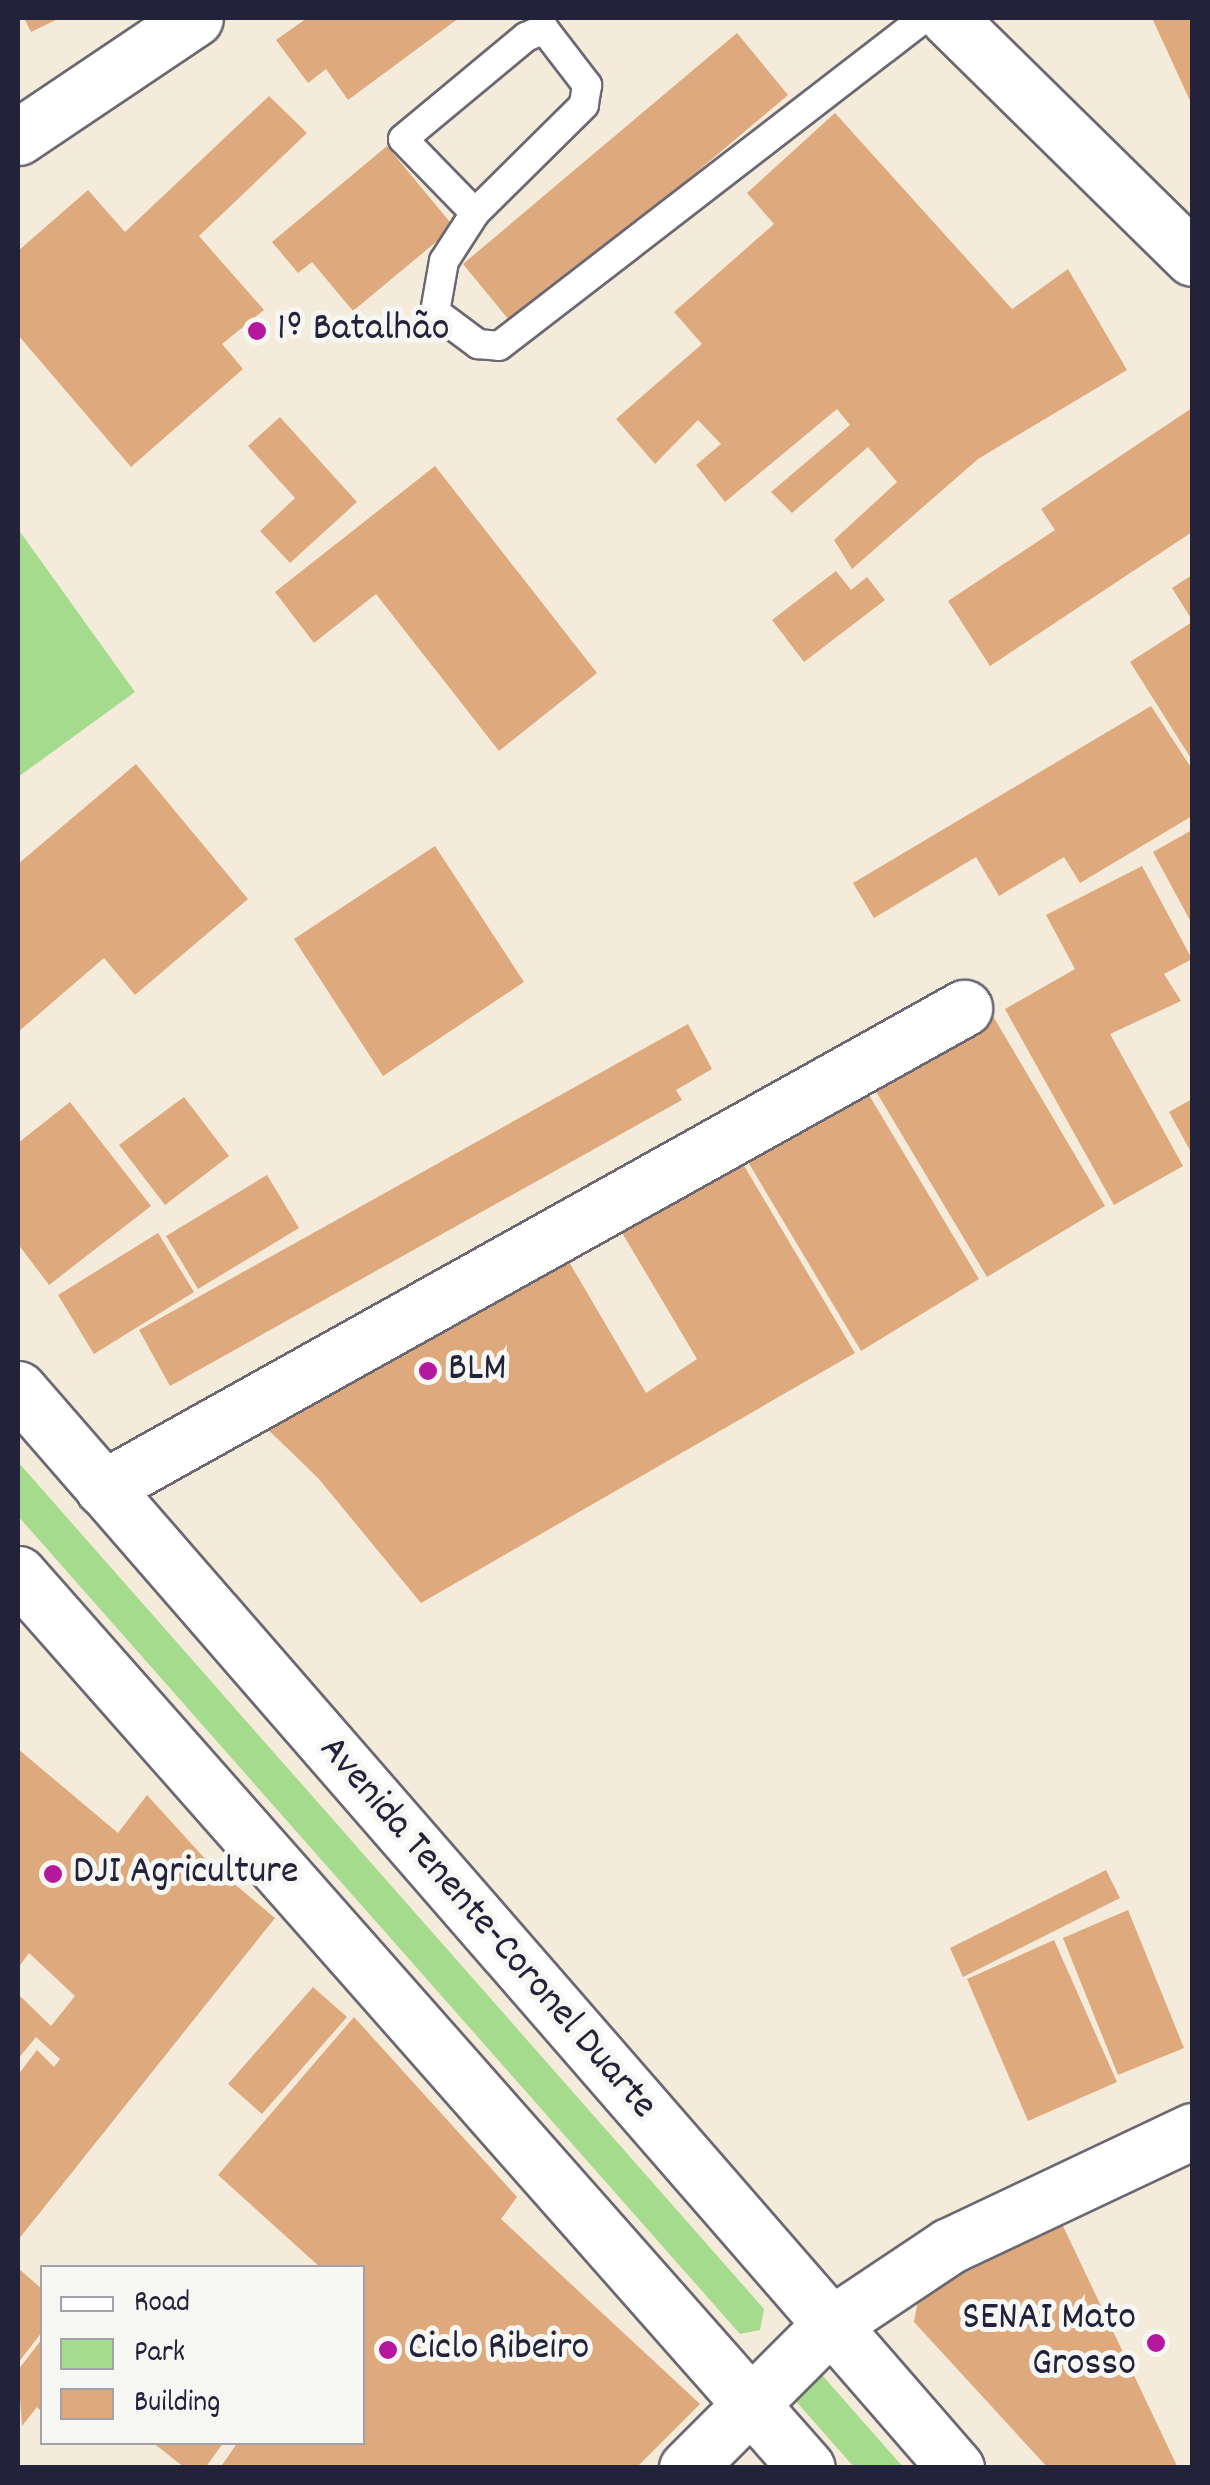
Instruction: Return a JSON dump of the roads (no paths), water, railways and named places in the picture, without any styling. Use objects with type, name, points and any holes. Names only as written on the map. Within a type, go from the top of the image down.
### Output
[{"type":"main road","points":[[18,137],[195,18]]},
{"type":"main road","points":[[948,18],[1192,258]]},
{"type":"main road","points":[[103,1488],[964,1008]]},
{"type":"main road","name":"Avenida Tenente-Coronel Duarte","points":[[18,1389],[956,2468]]},
{"type":"main road","points":[[22,1591],[807,2468]]},
{"type":"main road","points":[[687,2468],[829,2326],[949,2246],[1192,2130]]},
{"type":"lane","points":[[475,214],[404,140],[526,37],[544,29],[587,85],[584,104],[475,214],[444,261],[435,312],[478,344],[499,346],[924,18]]},
{"type":"place","name":"1º Batalhão","points":[[257,331]]},
{"type":"place","name":"BLM","points":[[428,1371]]},
{"type":"place","name":"DJI Agriculture","points":[[53,1874]]},
{"type":"place","name":"SENAI Mato Grosso","points":[[1156,2343]]},
{"type":"place","name":"Ciclo Ribeiro","points":[[388,2350]]}]
